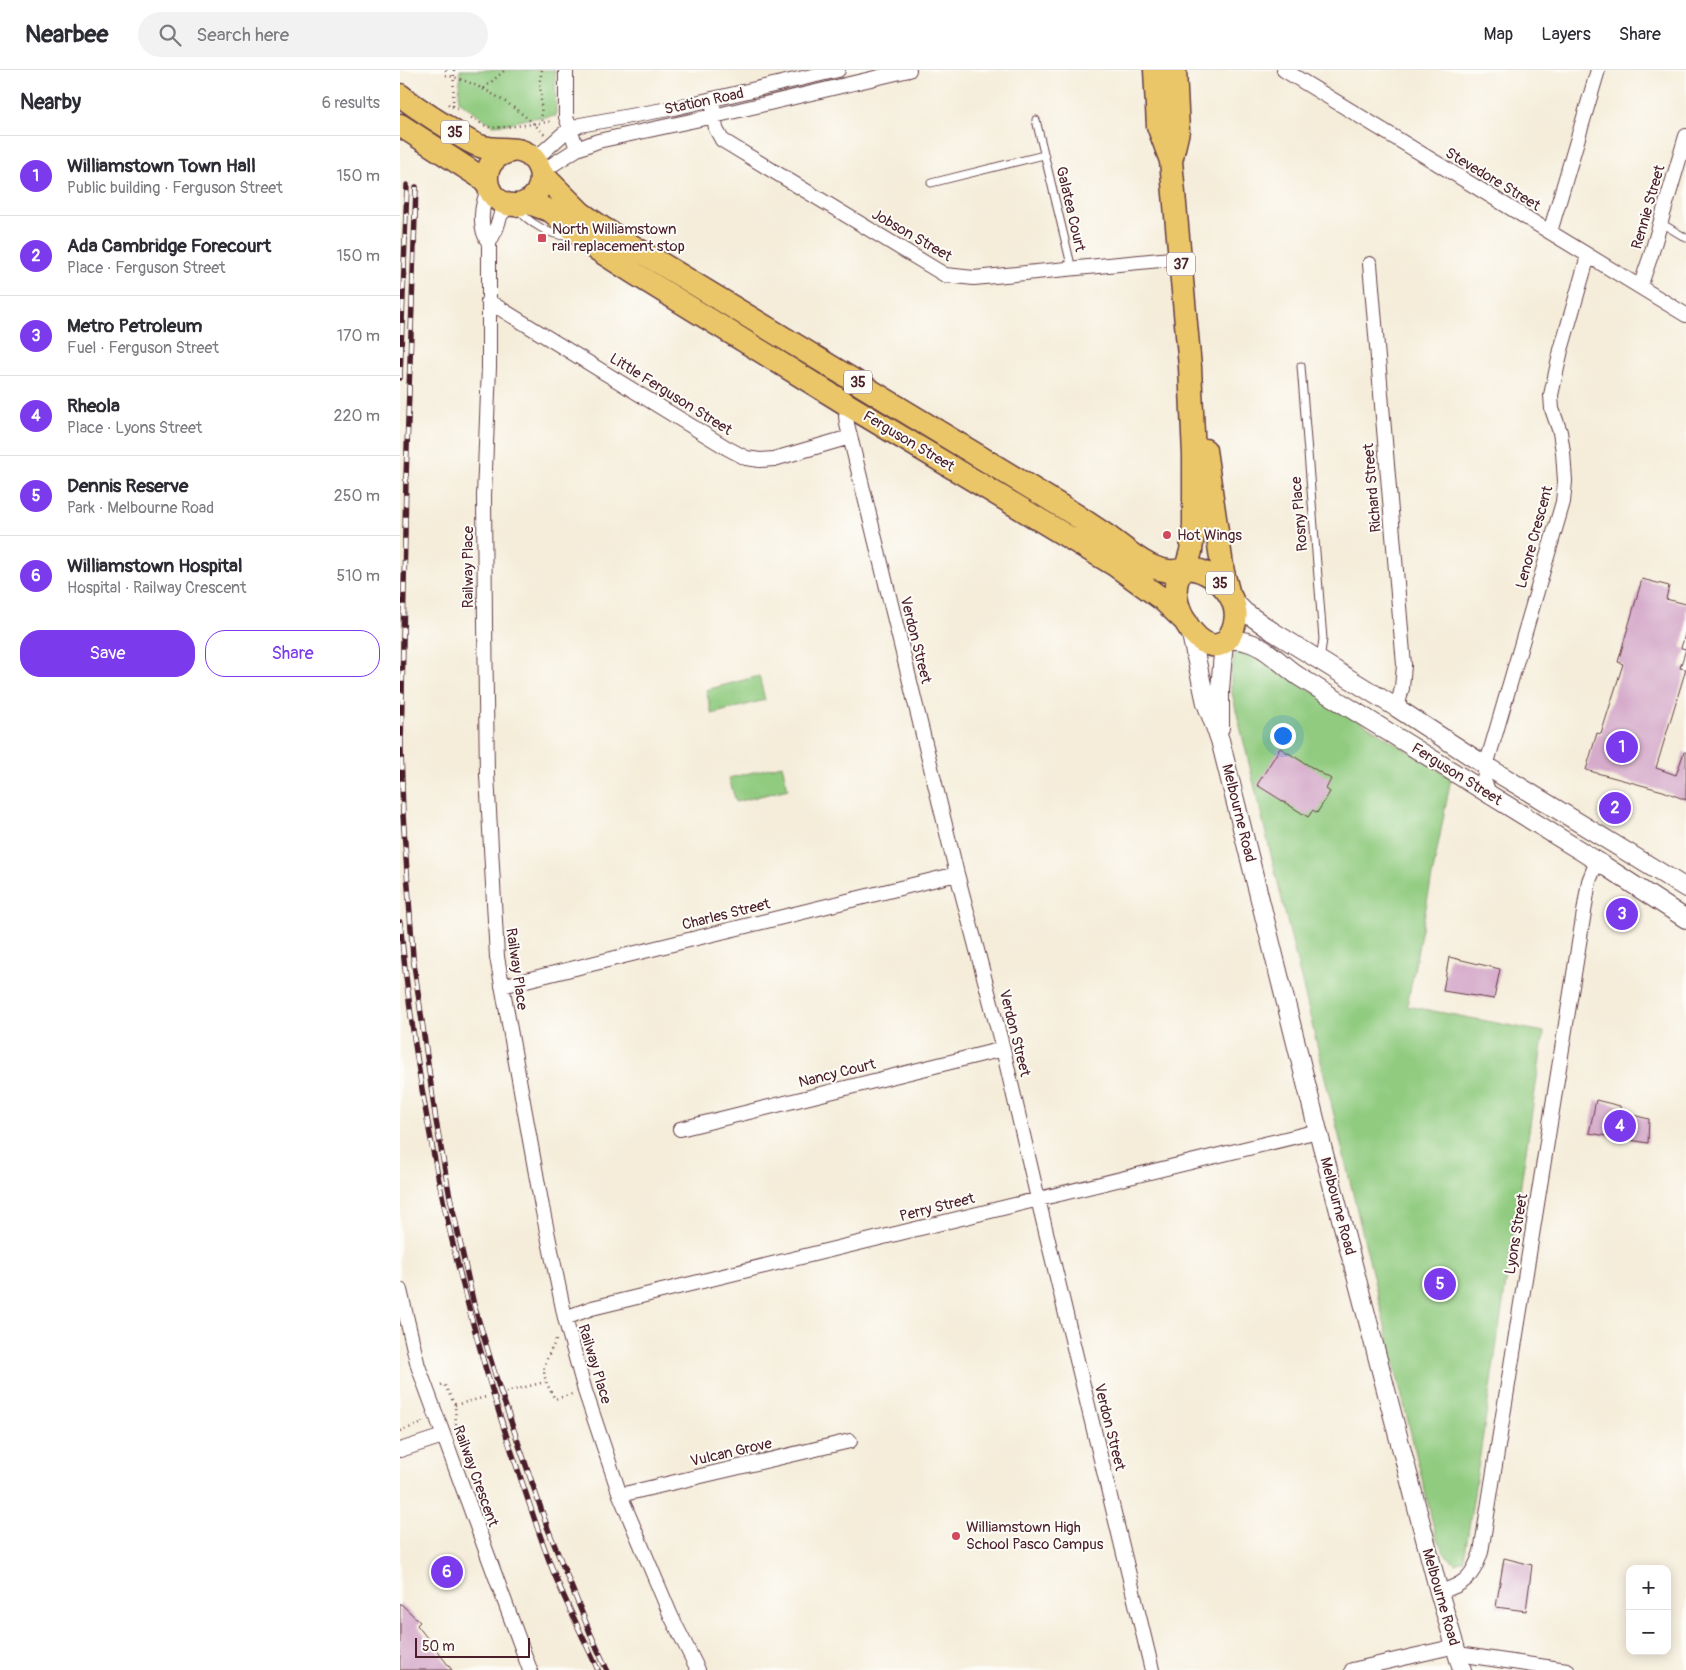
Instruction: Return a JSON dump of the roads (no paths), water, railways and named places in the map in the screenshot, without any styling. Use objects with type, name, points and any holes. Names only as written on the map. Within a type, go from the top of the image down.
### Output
[{"type":"main road","name":"37","points":[[1155,70],[1158,126],[1171,161],[1190,367],[1194,456],[1194,526],[1191,551],[1184,568]]},
{"type":"main road","name":"37","points":[[1171,161],[1178,131],[1175,70]]},
{"type":"main road","name":"35","points":[[400,94],[431,117],[473,143],[533,163]]},
{"type":"main road","name":"35","points":[[400,125],[482,178],[499,200],[518,204]]},
{"type":"main road","points":[[488,187],[487,176],[492,161],[500,154],[533,163],[542,182],[539,191],[534,198],[518,204]]},
{"type":"main road","name":"Ferguson Street","points":[[533,163],[581,213],[604,229],[1074,514],[1145,562],[1167,570],[1178,571],[1184,568]]},
{"type":"main road","name":"Ferguson Street","points":[[518,204],[551,211],[595,248],[634,273],[848,405],[1114,565],[1162,599],[1188,626]]},
{"type":"main road","name":"37","points":[[1190,367],[1215,512],[1223,572],[1229,595]]},
{"type":"main road","points":[[848,405],[861,384]]},
{"type":"main road","name":"35","points":[[1184,568],[1198,570],[1219,582],[1235,607],[1236,620],[1232,632],[1225,641],[1217,645],[1207,644],[1198,638],[1188,626]]},
{"type":"main road","points":[[1184,568],[1178,578],[1177,598],[1180,612],[1188,626]]},
{"type":"street","points":[[566,70],[568,123],[577,149]]},
{"type":"street","name":"Station Road","points":[[533,163],[553,144],[568,123],[586,124],[674,108],[838,70]]},
{"type":"street","name":"Station Road","points":[[533,163],[598,141],[714,116],[863,75],[909,70]]},
{"type":"street","name":"Stevedore Street","points":[[1284,70],[1686,315]]},
{"type":"street","points":[[1550,232],[1598,70]]},
{"type":"street","name":"Jobson Street","points":[[712,99],[718,134],[722,140],[945,275],[974,278],[1181,258]]},
{"type":"street","name":"Rennie Street","points":[[1640,287],[1686,136]]},
{"type":"street","name":"Railway Place","points":[[488,187],[482,210],[484,235],[489,243]]},
{"type":"street","name":"Railway Place","points":[[518,204],[501,214],[489,243],[489,367],[484,496],[487,775],[497,957],[542,1207],[565,1318],[586,1391],[620,1495],[671,1616],[698,1670]]},
{"type":"street","name":"Lenore Crescent","points":[[1490,795],[1484,781],[1486,766],[1563,502],[1565,481],[1563,452],[1560,432],[1552,409],[1551,395],[1561,350],[1588,256]]},
{"type":"street","name":"Richard Street","points":[[1370,264],[1404,665],[1402,688],[1397,708]]},
{"type":"street","name":"Little Ferguson Street","points":[[488,301],[746,458],[774,459],[850,437]]},
{"type":"street","name":"Verdon Street","points":[[848,405],[846,416],[850,437],[957,874],[1003,1049],[1152,1670]]},
{"type":"street","name":"Ferguson Street","points":[[1229,595],[1238,607],[1252,618],[1486,766],[1686,888]]},
{"type":"street","name":"Melbourne Road","points":[[1188,626],[1208,708],[1220,740],[1318,1131],[1439,1592],[1458,1657]]},
{"type":"street","name":"Ferguson Street","points":[[1225,641],[1235,640],[1258,646],[1298,676],[1684,913]]},
{"type":"street","name":"Melbourne Road","points":[[1220,740],[1220,701],[1225,641]]},
{"type":"street","name":"Lyons Street","points":[[1439,1592],[1455,1587],[1468,1577],[1476,1568],[1481,1552],[1589,881],[1597,860]]},
{"type":"street","name":"Charles Street","points":[[502,986],[957,874]]},
{"type":"street","name":"Nancy Court","points":[[680,1129],[1003,1049]]},
{"type":"street","name":"Perry Street","points":[[565,1318],[592,1308],[1318,1131]]},
{"type":"street","name":"Railway Crescent","points":[[400,1290],[418,1366],[530,1670]]},
{"type":"street","points":[[400,1450],[443,1436]]},
{"type":"street","name":"Vulcan Grove","points":[[620,1495],[850,1441]]},
{"type":"street","points":[[1352,1670],[1458,1657],[1567,1670]]},
{"type":"lane","name":"Galatea Court","points":[[1036,120],[1072,269]]},
{"type":"lane","name":"Galatea Court","points":[[931,183],[1044,155]]},
{"type":"lane","points":[[1661,223],[1686,238]]},
{"type":"lane","name":"Rosny Place","points":[[1301,366],[1323,639],[1320,660]]},
{"type":"railway","points":[[400,378],[407,185]]},
{"type":"railway","points":[[416,187],[406,478],[401,750],[403,815],[413,957],[436,1121],[449,1192],[474,1305],[499,1387],[548,1529],[607,1670]]},
{"type":"railway","points":[[400,922],[408,994],[430,1136],[460,1275],[499,1413],[542,1542],[561,1590],[598,1670]]},
{"type":"place","name":"North Williamstown rail replacement stop","points":[[542,238]]},
{"type":"place","name":"Hot Wings","points":[[1167,535]]},
{"type":"place","name":"Williamstown Town Hall","points":[[1622,747]]},
{"type":"place","name":"Ada Cambridge Forecourt","points":[[1615,808]]},
{"type":"place","name":"Metro Petroleum","points":[[1622,914]]},
{"type":"place","name":"Rheola","points":[[1620,1126]]},
{"type":"place","name":"Dennis Reserve","points":[[1440,1284]]},
{"type":"place","name":"Williamstown High School Pasco Campus","points":[[956,1536]]},
{"type":"place","name":"Williamstown Hospital","points":[[447,1572]]}]
